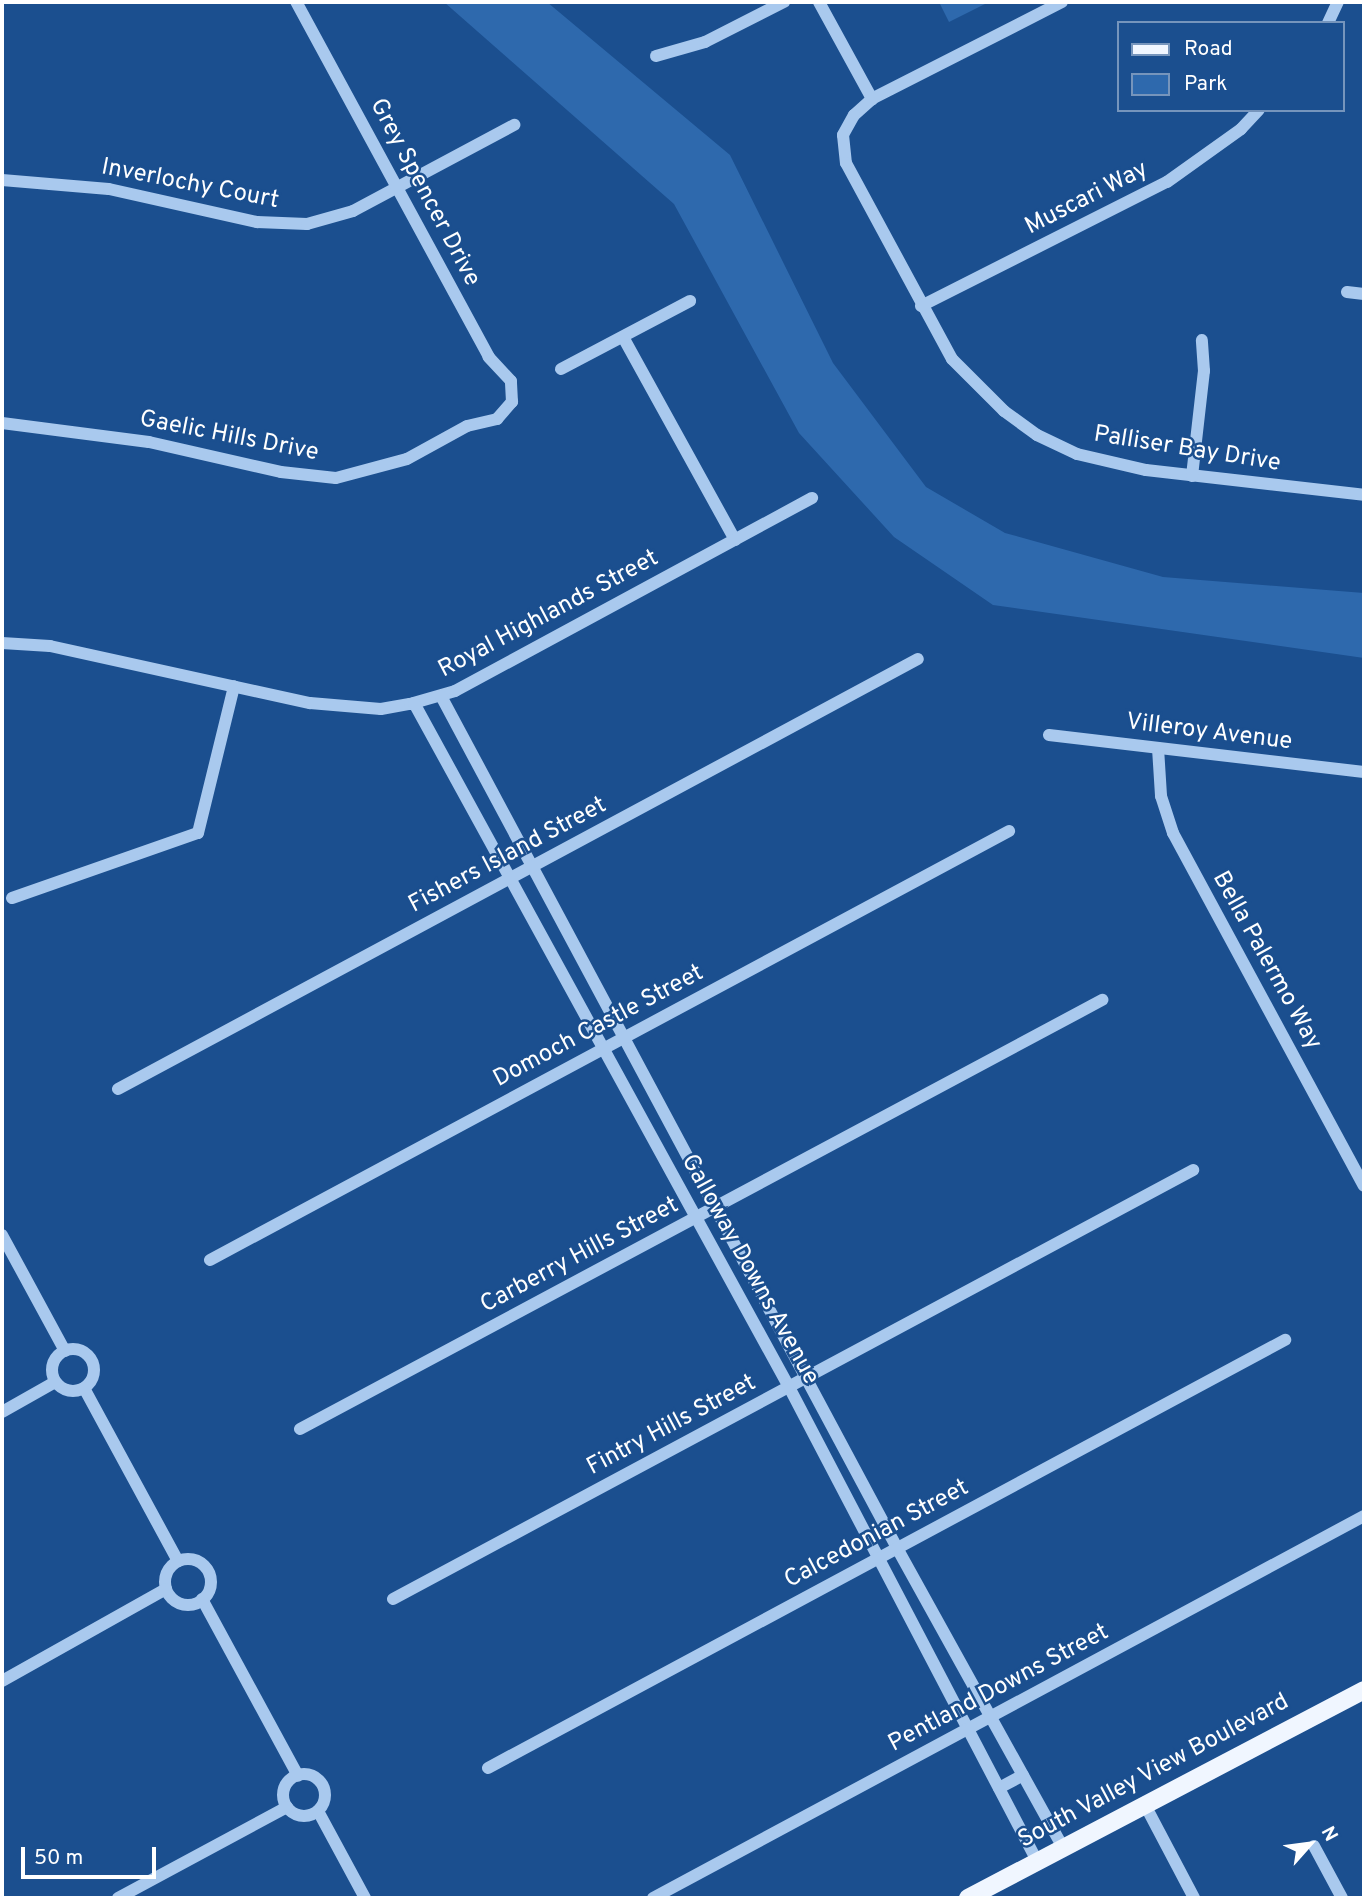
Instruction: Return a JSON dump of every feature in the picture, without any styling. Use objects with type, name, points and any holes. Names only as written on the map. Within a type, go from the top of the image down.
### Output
[{"type":"main road","name":"South Valley View Boulevard","points":[[968,1898],[1144,1803],[1364,1690]]},
{"type":"street","name":"Grey Spencer Drive","points":[[296,2],[489,357],[512,381],[512,402]]},
{"type":"street","points":[[656,56],[705,43],[783,2]]},
{"type":"street","points":[[819,2],[872,99],[1062,2]]},
{"type":"street","points":[[1329,21],[1338,2]]},
{"type":"street","name":"Palliser Bay Drive","points":[[872,99],[854,115],[843,135],[846,163],[952,359],[1004,411],[1037,435],[1109,463],[1192,476],[1364,495]]},
{"type":"street","name":"Muscari Way","points":[[921,306],[1167,182],[1241,129],[1257,112]]},
{"type":"street","name":"Inverlochy Court","points":[[2,180],[110,189],[284,226],[341,216],[514,125]]},
{"type":"street","points":[[1347,292],[1364,294]]},
{"type":"street","points":[[561,369],[690,301]]},
{"type":"street","points":[[623,337],[735,540]]},
{"type":"street","points":[[1192,476],[1204,371],[1202,340]]},
{"type":"street","name":"Gaelic Hills Drive","points":[[2,423],[115,436],[292,474],[336,478],[407,459],[467,426],[497,419],[512,402]]},
{"type":"street","name":"Royal Highlands Street","points":[[2,643],[50,646],[347,708],[414,704],[440,696],[812,498]]},
{"type":"street","name":"Fishers Island Street","points":[[118,1089],[918,659]]},
{"type":"street","points":[[12,898],[198,833],[204,821],[234,686]]},
{"type":"street","name":"Galloway Downs Avenue","points":[[440,696],[897,1548],[1063,1848]]},
{"type":"street","name":"Galloway Downs Avenue","points":[[414,704],[512,877],[789,1387],[1037,1861]]},
{"type":"street","name":"Villeroy Avenue","points":[[1049,735],[1364,772]]},
{"type":"street","name":"Bella Palermo Way","points":[[1158,748],[1161,796],[1173,834],[1364,1186]]},
{"type":"street","name":"Domoch Castle Street","points":[[210,1260],[1009,831]]},
{"type":"street","name":"Carberry Hills Street","points":[[300,1429],[1102,999]]},
{"type":"street","name":"Fintry Hills Street","points":[[393,1599],[1194,1170]]},
{"type":"street","points":[[2,1235],[65,1351]]},
{"type":"street","name":"Calcedonian Street","points":[[488,1768],[1285,1340]]},
{"type":"street","points":[[78,1350],[93,1364],[92,1378],[84,1388],[71,1391],[55,1382],[53,1364],[65,1351],[78,1350]]},
{"type":"street","points":[[2,1412],[55,1382]]},
{"type":"street","points":[[84,1388],[178,1561]]},
{"type":"street","name":"Pentland Downs Street","points":[[653,1898],[1364,1516]]},
{"type":"street","points":[[193,1559],[206,1568],[211,1582],[202,1599],[180,1604],[166,1589],[165,1576],[178,1561],[193,1559]]},
{"type":"street","points":[[2,1681],[166,1589]]},
{"type":"street","points":[[202,1599],[298,1776]]},
{"type":"street","points":[[287,1807],[285,1787],[298,1776],[309,1775],[320,1783],[324,1797],[318,1811]]},
{"type":"street","points":[[999,1788],[1023,1775]]},
{"type":"street","points":[[1144,1803],[1194,1898]]},
{"type":"street","points":[[287,1807],[299,1815],[318,1811]]},
{"type":"street","points":[[118,1898],[287,1807]]},
{"type":"street","points":[[318,1811],[365,1898]]},
{"type":"street","points":[[1314,1846],[1342,1898]]},
{"type":"green space","points":[[444,2],[547,2],[730,155],[833,363],[926,487],[1005,533],[1163,577],[1364,593],[1364,658],[993,605],[894,537],[799,433],[674,204]]},
{"type":"green space","points":[[939,2],[989,2],[949,22]]}]
